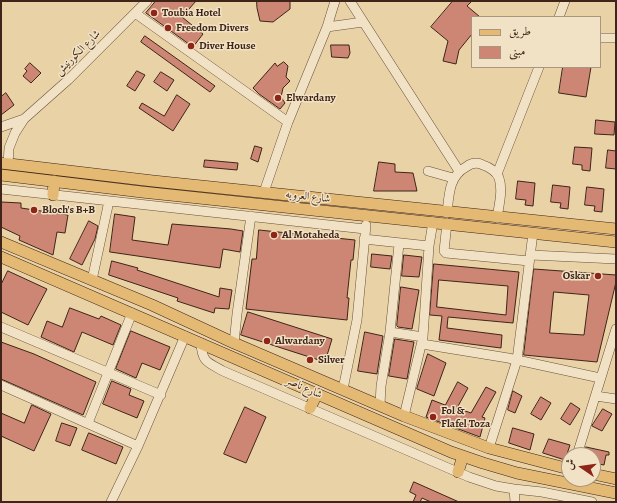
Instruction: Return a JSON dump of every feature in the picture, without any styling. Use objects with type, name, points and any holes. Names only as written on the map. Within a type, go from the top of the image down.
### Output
[{"type":"main road","name":"شارع العروبه","points":[[4,163],[264,192],[447,218],[533,233],[616,242]]},
{"type":"main road","name":"شارع العروبه","points":[[1,175],[182,196],[433,222],[447,218],[497,218],[616,230]]},
{"type":"main road","points":[[53,195],[54,181]]},
{"type":"main road","points":[[182,196],[183,184]]},
{"type":"main road","name":"شارع ناصر","points":[[1,242],[113,289],[404,416],[489,448],[561,467]]},
{"type":"main road","name":"شارع ناصر","points":[[1,256],[463,456],[517,473],[616,493]]},
{"type":"main road","points":[[107,302],[113,289]]},
{"type":"main road","points":[[310,408],[317,394]]},
{"type":"main road","points":[[458,472],[463,456]]},
{"type":"main road","points":[[601,476],[616,479]]},
{"type":"street","name":"شارع الكورنيش","points":[[4,163],[14,132],[24,120],[68,80],[147,1]]},
{"type":"street","points":[[264,192],[288,122],[327,27],[336,1]]},
{"type":"street","points":[[350,1],[459,171]]},
{"type":"street","points":[[559,16],[565,1]]},
{"type":"street","points":[[135,13],[288,122]]},
{"type":"street","points":[[327,27],[363,22]]},
{"type":"street","points":[[601,38],[616,38]]},
{"type":"street","points":[[497,174],[539,68]]},
{"type":"street","name":"شارع الكورنيش","points":[[1,127],[24,120]]},
{"type":"street","points":[[497,218],[501,188],[497,174],[482,164],[474,163],[467,166],[459,171],[453,178],[450,188],[444,251],[446,253],[530,258],[616,259]]},
{"type":"street","points":[[428,171],[453,178]]},
{"type":"street","points":[[1,190],[365,229]]},
{"type":"street","points":[[92,280],[109,201]]},
{"type":"street","points":[[342,389],[357,320],[367,215]]},
{"type":"street","points":[[234,343],[236,314],[251,216]]},
{"type":"street","points":[[404,416],[422,340],[429,246],[433,222]]},
{"type":"street","points":[[489,448],[517,360],[533,233]]},
{"type":"street","points":[[364,239],[399,244],[429,246]]},
{"type":"street","points":[[380,405],[380,386],[390,332],[399,244]]},
{"type":"street","points":[[88,424],[132,313]]},
{"type":"street","points":[[1,327],[108,374],[161,395]]},
{"type":"street","points":[[580,447],[616,329]]},
{"type":"street","points":[[390,332],[465,350],[600,378]]},
{"type":"street","points":[[111,502],[161,395],[185,336]]},
{"type":"street","points":[[201,343],[202,354],[210,364],[458,472],[496,486],[532,490],[567,499],[592,502]]},
{"type":"street","points":[[1,385],[138,446]]},
{"type":"street","points":[[596,396],[616,399]]},
{"type":"street","points":[[514,489],[515,502]]},
{"type":"building","points":[[156,1],[196,1],[182,17],[203,34],[193,47],[146,13]]},
{"type":"building","points":[[257,1],[290,1],[290,9],[273,22],[260,21]]},
{"type":"building","points":[[453,1],[472,1],[467,6],[479,16],[471,16],[471,35],[459,50],[456,64],[443,61],[448,41],[431,27]]},
{"type":"building","points":[[145,36],[215,86],[210,92],[141,42]]},
{"type":"building","points":[[331,45],[349,45],[350,53],[348,58],[332,57]]},
{"type":"building","points":[[284,62],[288,66],[286,77],[290,81],[283,88],[281,97],[285,103],[280,109],[253,88],[275,63],[277,66]]},
{"type":"building","points":[[30,63],[41,73],[31,83],[23,76],[27,71],[25,69]]},
{"type":"building","points":[[563,68],[591,68],[586,97],[559,93]]},
{"type":"building","points":[[137,71],[145,75],[135,91],[127,86]]},
{"type":"building","points":[[161,72],[174,80],[167,91],[154,82]]},
{"type":"building","points":[[6,93],[14,105],[1,115],[1,97]]},
{"type":"building","points":[[177,95],[190,104],[173,131],[139,108],[142,103],[164,116]]},
{"type":"building","points":[[596,120],[615,122],[614,135],[595,134]]},
{"type":"building","points":[[255,146],[262,148],[258,162],[251,159]]},
{"type":"building","points":[[575,147],[592,148],[590,171],[582,170],[582,165],[573,164]]},
{"type":"building","points":[[608,150],[616,151],[616,169],[606,168]]},
{"type":"building","points":[[205,160],[238,163],[237,170],[204,167]]},
{"type":"building","points":[[379,162],[395,164],[395,172],[413,173],[417,191],[374,191]]},
{"type":"building","points":[[518,181],[535,183],[533,206],[525,205],[526,200],[516,199]]},
{"type":"building","points":[[553,185],[570,187],[568,209],[560,208],[561,203],[551,202]]},
{"type":"building","points":[[587,187],[604,189],[602,212],[594,211],[595,206],[585,205]]},
{"type":"building","points":[[1,202],[21,203],[21,208],[68,215],[65,233],[57,232],[53,255],[19,240],[20,236],[1,227]]},
{"type":"building","points":[[115,214],[135,217],[132,240],[168,245],[172,224],[243,231],[240,252],[223,249],[220,268],[110,252]]},
{"type":"building","points":[[89,221],[98,226],[95,239],[82,265],[70,259]]},
{"type":"building","points":[[259,230],[355,240],[353,260],[351,260],[347,298],[349,298],[347,320],[246,309],[252,259],[256,259]]},
{"type":"building","points":[[372,254],[392,256],[390,269],[371,267]]},
{"type":"building","points":[[404,255],[422,257],[419,277],[402,276]]},
{"type":"building","points":[[112,261],[138,268],[137,270],[219,297],[220,288],[232,290],[229,309],[215,308],[214,313],[177,301],[178,298],[109,275]]},
{"type":"building","points":[[434,264],[519,272],[513,323],[448,317],[447,328],[502,335],[501,348],[439,340],[442,316],[430,315]],"holes":[[[439,280],[508,286],[506,315],[437,307]]]},
{"type":"building","points":[[534,269],[616,275],[616,282],[597,362],[524,355]],"holes":[[[554,292],[589,295],[584,335],[550,333]]]},
{"type":"building","points":[[8,271],[47,289],[28,325],[1,312],[1,285]]},
{"type":"building","points":[[401,287],[419,290],[412,329],[397,326]]},
{"type":"building","points":[[70,308],[99,319],[101,316],[121,325],[113,345],[82,332],[74,352],[41,337],[47,321],[62,327]]},
{"type":"building","points":[[248,312],[332,339],[325,362],[241,335]]},
{"type":"building","points":[[131,331],[170,347],[160,370],[142,363],[136,378],[116,369]]},
{"type":"building","points":[[365,332],[383,336],[377,374],[358,371]]},
{"type":"building","points":[[395,339],[414,342],[407,379],[389,376]]},
{"type":"building","points":[[1,342],[34,354],[96,382],[83,415],[1,379]]},
{"type":"building","points":[[428,354],[446,363],[434,396],[417,389]]},
{"type":"building","points":[[112,381],[131,389],[129,395],[144,401],[137,418],[103,404]]},
{"type":"building","points":[[458,382],[468,388],[457,408],[471,413],[486,387],[496,392],[482,417],[485,418],[480,437],[426,417],[432,400],[445,405]]},
{"type":"building","points":[[513,391],[522,396],[515,413],[508,410]]},
{"type":"building","points":[[541,397],[551,403],[541,420],[531,414]]},
{"type":"building","points":[[571,403],[580,409],[570,425],[561,419]]},
{"type":"building","points":[[32,405],[51,414],[34,451],[1,436],[1,413],[24,423]]},
{"type":"building","points":[[245,407],[266,417],[246,463],[224,454]]},
{"type":"building","points":[[603,409],[612,414],[602,431],[592,426]]},
{"type":"building","points":[[62,423],[77,428],[70,446],[56,441]]},
{"type":"building","points":[[513,428],[534,434],[530,450],[509,443]]},
{"type":"building","points":[[89,433],[123,447],[116,464],[82,450]]},
{"type":"building","points":[[549,439],[570,445],[569,447],[561,447],[561,459],[543,453]]},
{"type":"building","points":[[601,450],[609,452],[609,455],[606,455],[604,465],[601,464]]},
{"type":"building","points":[[414,482],[459,502],[431,502],[422,498],[420,502],[413,502],[416,495],[410,492]]},
{"type":"place","name":"Toubia Hotel","points":[[154,13]]},
{"type":"place","name":"Freedom Divers","points":[[168,28]]},
{"type":"place","name":"Diver House","points":[[191,46]]},
{"type":"place","name":"Elwardany","points":[[278,98]]},
{"type":"place","name":"Bloch's B+B","points":[[34,210]]},
{"type":"place","name":"Al Motaheda","points":[[274,235]]},
{"type":"place","name":"Oskar","points":[[598,276]]},
{"type":"place","name":"Alwardany","points":[[267,341]]},
{"type":"place","name":"Silver","points":[[310,360]]},
{"type":"place","name":"Fol & Flafel Toza","points":[[433,417]]}]
